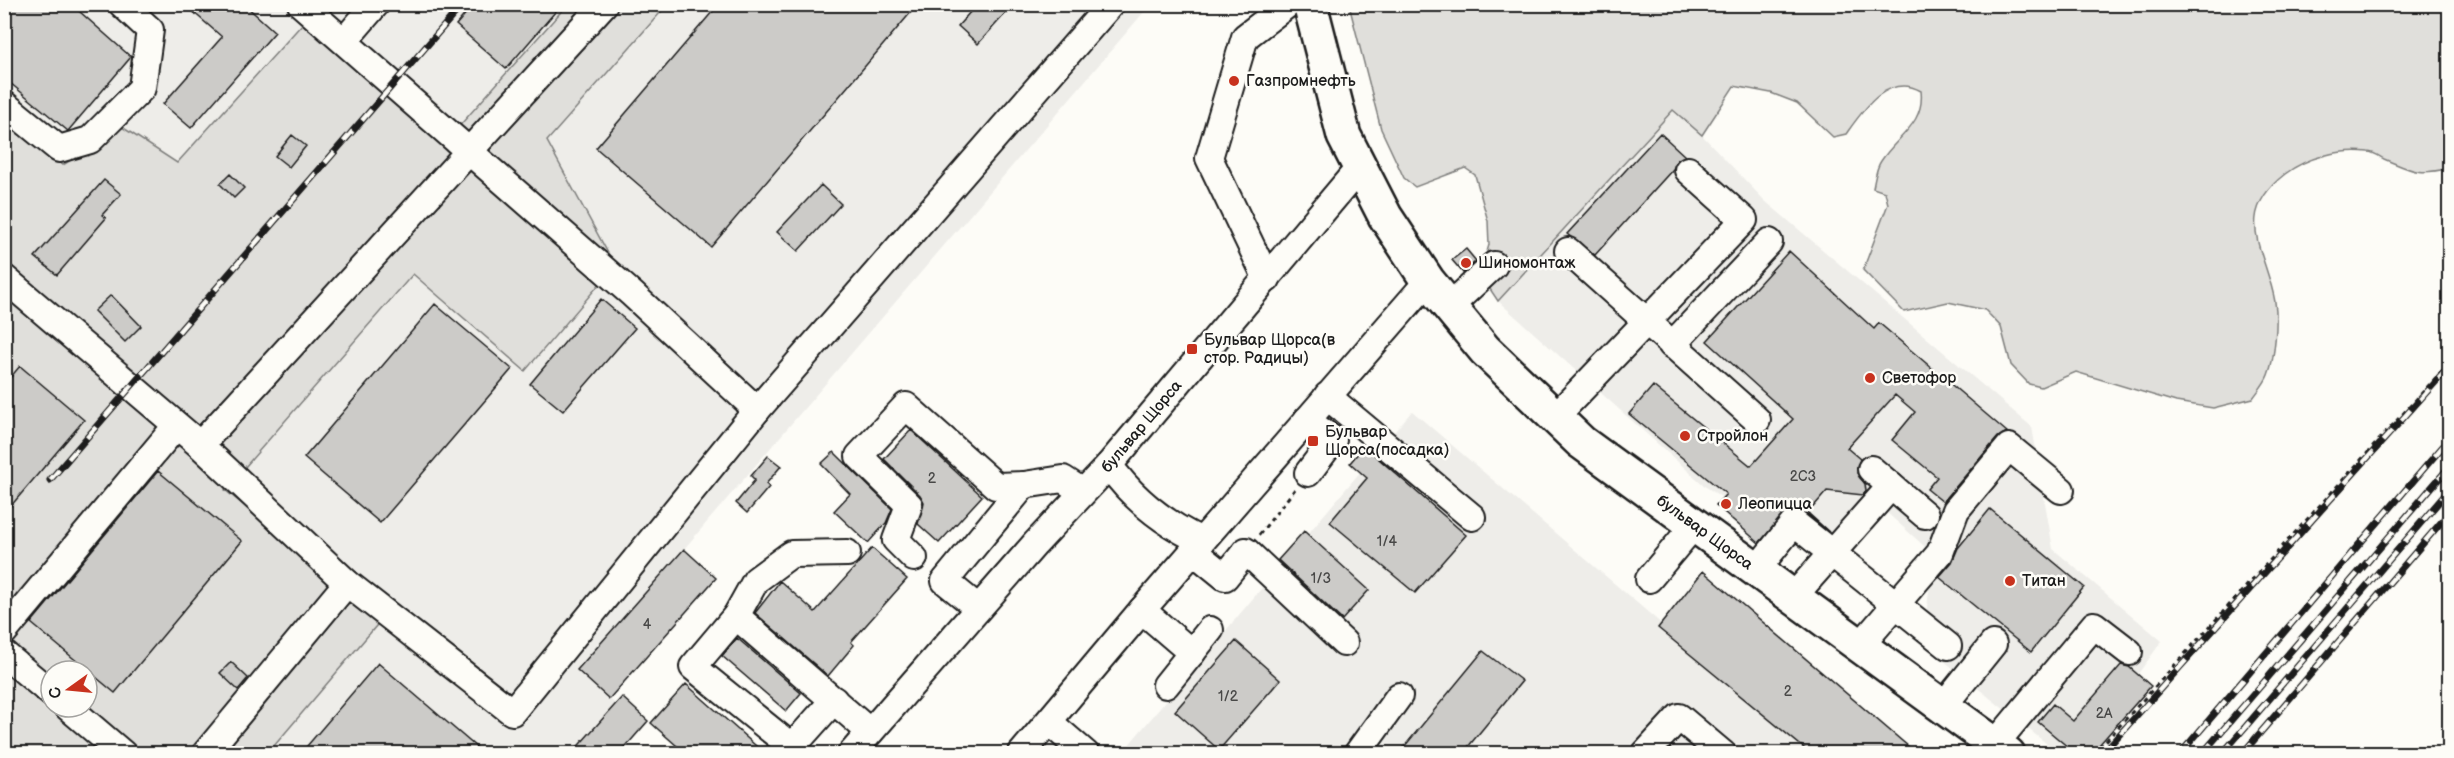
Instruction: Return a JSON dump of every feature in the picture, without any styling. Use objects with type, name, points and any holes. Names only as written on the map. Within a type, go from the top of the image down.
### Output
[{"type":"main road","points":[[1310,4],[1344,136],[1360,167]]},
{"type":"main road","name":"бульвар Щорса","points":[[1360,167],[1385,216],[1428,281],[1485,350],[1554,418],[1581,442],[2001,749]]},
{"type":"street","points":[[4,105],[60,149],[90,140],[142,87],[150,30],[122,4]]},
{"type":"street","points":[[301,4],[391,86],[469,150],[632,294],[757,410]]},
{"type":"street","points":[[344,41],[376,4]]},
{"type":"street","points":[[200,445],[604,4]]},
{"type":"street","points":[[1267,279],[1209,158],[1245,37],[1288,4]]},
{"type":"street","points":[[4,278],[200,445],[347,583],[512,712],[757,410],[1110,5]]},
{"type":"street","name":"бульвар Щорса","points":[[851,753],[978,608],[1109,465],[1360,167]]},
{"type":"street","points":[[1554,418],[1644,321],[1744,220],[1688,170]]},
{"type":"street","points":[[1672,345],[1769,242]]},
{"type":"street","points":[[1568,251],[1757,420]]},
{"type":"street","points":[[1449,307],[1494,265]]},
{"type":"street","points":[[1022,753],[1142,610],[1428,281]]},
{"type":"street","points":[[1327,396],[1472,517]]},
{"type":"street","points":[[914,558],[896,540],[909,505],[859,456],[906,406],[992,483],[1024,485],[1063,478],[1083,492]]},
{"type":"street","points":[[1307,420],[1333,441],[1308,473]]},
{"type":"street","points":[[4,632],[176,426]]},
{"type":"street","points":[[1860,645],[1940,553],[1956,510],[2009,447],[2061,490]]},
{"type":"street","points":[[1109,465],[1126,489],[1198,546],[1225,577],[1246,551],[1344,644]]},
{"type":"street","points":[[1871,469],[1925,515]]},
{"type":"street","points":[[978,608],[945,581],[1024,485]]},
{"type":"street","points":[[1794,596],[1891,486]]},
{"type":"street","points":[[1757,569],[1794,523],[1948,646]]},
{"type":"street","points":[[1649,579],[1695,524]]},
{"type":"street","points":[[834,700],[792,747],[693,667],[736,616],[756,580],[791,555],[847,553]]},
{"type":"street","points":[[205,753],[347,583]]},
{"type":"street","points":[[1142,610],[1192,653]]},
{"type":"street","points":[[736,616],[870,732]]},
{"type":"street","points":[[2001,749],[2094,625],[2129,652]]},
{"type":"street","points":[[1166,685],[1210,630]]},
{"type":"street","points":[[1943,706],[1993,644]]},
{"type":"street","points":[[4,654],[39,683]]},
{"type":"street","points":[[1357,753],[1399,696]]},
{"type":"street","points":[[1645,753],[1679,717],[1723,753]]},
{"type":"street","points":[[82,719],[123,753]]},
{"type":"street","points":[[1049,722],[1086,753]]},
{"type":"path","points":[[2095,753],[2450,362]]},
{"type":"path","points":[[1246,551],[1308,473]]},
{"type":"shaded area","points":[[4,5],[1150,5],[684,549],[716,578],[609,699],[616,704],[622,697],[648,721],[620,754],[5,753]]},
{"type":"shaded area","points":[[567,5],[667,5],[547,141],[615,266],[525,371],[413,274],[225,490],[382,619],[268,753],[5,753],[4,123],[63,165],[122,127],[177,163],[304,22],[446,141]]},
{"type":"shaded area","points":[[1349,5],[2449,5],[2449,168],[2422,172],[2402,167],[2372,153],[2357,151],[2335,153],[2303,163],[2285,174],[2269,189],[2259,204],[2256,234],[2275,302],[2275,339],[2268,375],[2253,398],[2213,408],[2176,402],[2076,372],[2041,387],[2029,384],[2011,365],[2001,327],[1985,310],[1948,302],[1904,312],[1863,270],[1888,204],[1885,192],[1873,188],[1877,170],[1887,152],[1914,121],[1919,112],[1921,91],[1909,86],[1898,86],[1887,90],[1868,105],[1846,134],[1833,137],[1797,103],[1771,93],[1734,86],[1702,135],[1673,110],[1498,301],[1484,280],[1482,268],[1489,245],[1488,221],[1475,175],[1465,168],[1415,187],[1404,178],[1381,129]]},
{"type":"shaded area","points":[[1673,110],[1702,135],[1765,201],[2032,427],[2053,549],[2162,641],[2080,753],[2058,753],[1923,644],[1933,554],[1865,493],[1820,561],[1706,487],[1498,301]]},
{"type":"shaded area","points":[[1412,411],[1813,753],[1121,754]]},
{"type":"building","points":[[4,4],[71,4],[131,57],[68,131],[4,78]]},
{"type":"building","points":[[184,4],[244,4],[275,32],[191,128],[163,104],[222,37]]},
{"type":"building","points":[[474,4],[562,4],[506,69],[456,25]]},
{"type":"building","points":[[719,4],[918,4],[711,247],[596,148]]},
{"type":"building","points":[[977,4],[1014,4],[978,44],[958,26]]},
{"type":"building","points":[[1660,133],[1685,156],[1677,160],[1673,169],[1595,255],[1567,234]]},
{"type":"building","points":[[292,135],[306,146],[289,167],[275,156]]},
{"type":"building","points":[[230,174],[244,188],[234,198],[220,184]]},
{"type":"building","points":[[104,180],[121,194],[102,215],[106,218],[57,275],[35,257]]},
{"type":"building","points":[[821,185],[841,204],[798,251],[777,232]]},
{"type":"building","name":"Шиномонтаж","points":[[1466,249],[1476,261],[1463,273],[1452,260]]},
{"type":"building","points":[[1789,251],[1874,329],[1879,323],[2007,432],[1998,437],[1943,502],[1927,489],[1937,477],[1892,440],[1915,412],[1895,395],[1847,448],[1860,459],[1857,473],[1865,484],[1866,491],[1863,495],[1827,491],[1808,513],[1829,532],[1803,511],[1789,509],[1759,543],[1716,505],[1726,494],[1629,414],[1653,386],[1751,466],[1793,419],[1707,341]]},
{"type":"building","points":[[111,295],[141,326],[125,342],[94,311]]},
{"type":"building","points":[[601,299],[635,328],[563,411],[530,384]]},
{"type":"building","points":[[435,304],[512,369],[380,523],[304,458]]},
{"type":"building","points":[[20,366],[84,420],[4,514],[4,385]]},
{"type":"building","points":[[911,430],[982,496],[939,543],[918,524],[924,502],[920,495],[884,459]]},
{"type":"building","points":[[1364,446],[1466,535],[1415,593],[1330,522],[1367,478],[1350,463]]},
{"type":"building","points":[[834,452],[892,509],[886,523],[868,543],[834,511],[850,494],[821,464]]},
{"type":"building","points":[[768,456],[781,466],[766,484],[769,487],[747,513],[736,503],[755,480],[751,476]]},
{"type":"building","points":[[158,471],[242,541],[115,693],[99,680],[99,659],[74,659],[31,623]]},
{"type":"building","name":"Титан","points":[[1990,509],[2084,587],[2031,652],[1939,577],[1952,562],[1958,548]]},
{"type":"building","points":[[1304,531],[1369,590],[1342,620],[1278,560]]},
{"type":"building","points":[[872,548],[907,579],[851,642],[854,645],[828,676],[755,613],[780,581],[815,612]]},
{"type":"building","points":[[684,549],[716,578],[609,699],[577,670]]},
{"type":"building","points":[[1703,571],[1916,753],[1810,753],[1658,628]]},
{"type":"building","points":[[737,638],[801,693],[786,711],[722,656]]},
{"type":"building","points":[[1236,641],[1280,680],[1219,750],[1175,711]]},
{"type":"building","points":[[1483,651],[1522,681],[1463,753],[1399,753]]},
{"type":"building","points":[[231,662],[248,678],[238,690],[220,673]]},
{"type":"building","points":[[378,663],[483,753],[301,753]]},
{"type":"building","points":[[2121,665],[2129,667],[2151,686],[2092,753],[2075,753],[2038,722],[2053,704],[2073,721]]},
{"type":"building","points":[[686,684],[764,753],[685,753],[651,723]]},
{"type":"building","points":[[622,697],[648,721],[620,753],[572,753]]},
{"type":"railway","points":[[50,480],[463,4]]},
{"type":"railway","points":[[2102,754],[2450,366]]},
{"type":"railway","points":[[2180,754],[2450,438]]},
{"type":"railway","points":[[2202,754],[2450,466]]},
{"type":"railway","points":[[2222,754],[2450,489]]},
{"type":"railway","points":[[2242,754],[2450,512]]},
{"type":"place","name":"Газпромнефть","points":[[1234,81]]},
{"type":"place","name":"Шиномонтаж","points":[[1466,263]]},
{"type":"place","name":"Бульвар Щорса(в стор. Радицы)","points":[[1192,349]]},
{"type":"place","name":"Светофор","points":[[1870,378]]},
{"type":"place","name":"Стройлон","points":[[1685,436]]},
{"type":"place","name":"Бульвар Щорса(посадка)","points":[[1313,441]]},
{"type":"place","name":"Леопицца","points":[[1726,504]]},
{"type":"place","name":"Титан","points":[[2010,581]]}]
